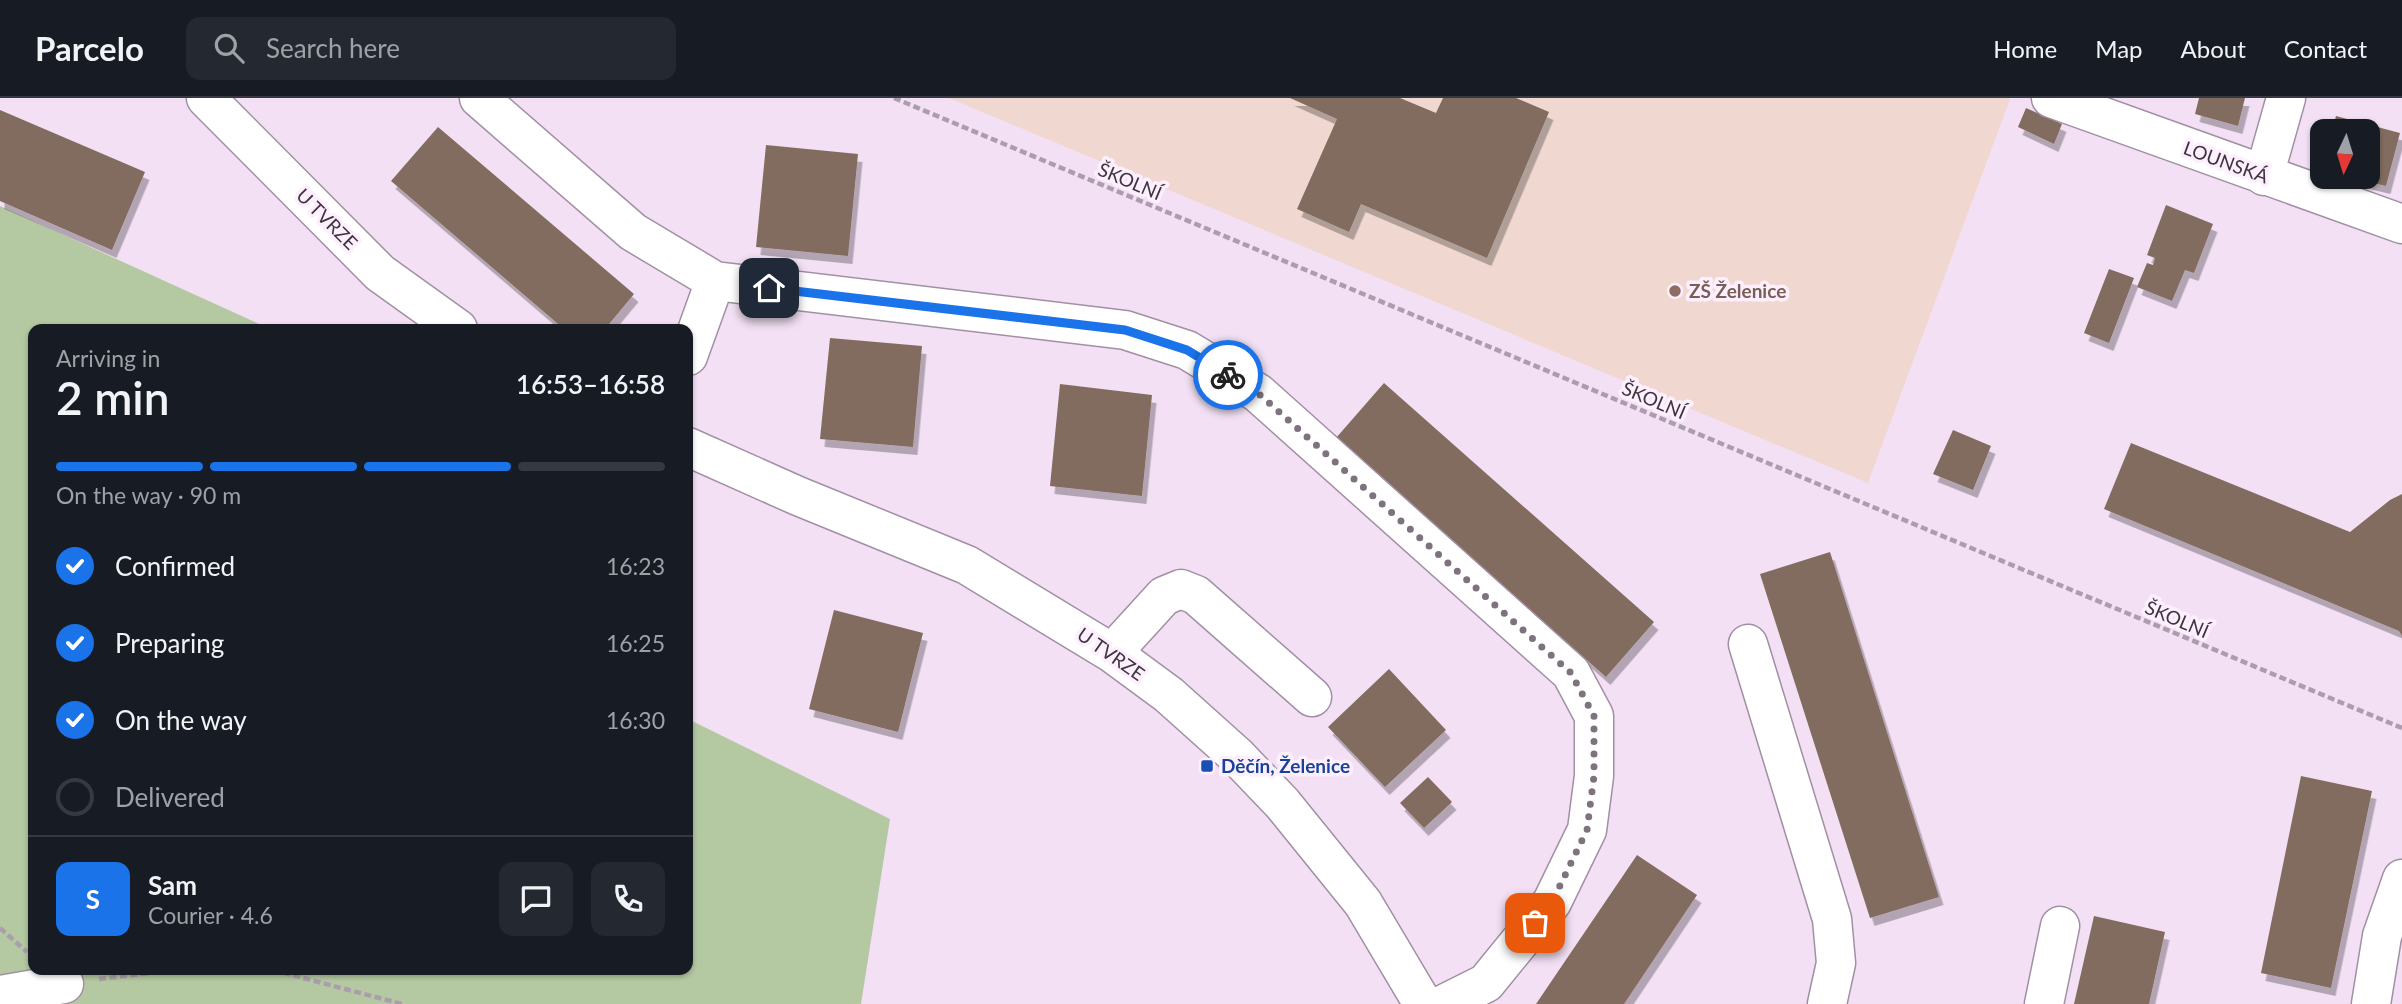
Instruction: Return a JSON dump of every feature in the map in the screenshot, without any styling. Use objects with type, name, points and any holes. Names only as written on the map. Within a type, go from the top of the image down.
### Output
[{"type":"street","name":"U TVRZE","points":[[205,98],[380,273],[451,324]]},
{"type":"street","points":[[479,98],[633,232],[715,281],[1125,330],[1187,350],[1258,393],[1571,673],[1594,716],[1594,776],[1587,830],[1552,902],[1486,983],[1444,1004]]},
{"type":"street","name":"LOUNSKÁ","points":[[2051,98],[2402,225]]},
{"type":"street","points":[[2264,176],[2286,98]]},
{"type":"street","points":[[693,342],[715,281]]},
{"type":"street","name":"U TVRZE","points":[[693,449],[798,496],[967,565],[1112,653],[1179,704],[1237,756],[1282,803],[1363,903],[1423,1004]]},
{"type":"street","points":[[1112,653],[1164,596],[1181,589],[1196,595],[1312,697]]},
{"type":"street","points":[[1748,644],[1832,919],[1836,963],[1827,1004]]},
{"type":"street","points":[[2371,1004],[2382,936],[2402,879]]},
{"type":"street","points":[[2044,1004],[2060,926]]},
{"type":"street","points":[[0,995],[64,984]]},
{"type":"path","name":"ŠKOLNÍ","points":[[894,98],[2402,728]]},
{"type":"path","points":[[0,928],[28,953]]},
{"type":"path","points":[[64,984],[135,975]]},
{"type":"path","points":[[292,975],[402,1004]]},
{"type":"shaded area","name":"ZŠ Želenice","points":[[949,98],[2007,98],[2010,99],[1868,483]]},
{"type":"green space","points":[[0,206],[259,324],[28,324],[28,975],[693,975],[693,721],[890,819],[861,1004],[0,1004]]},
{"type":"building","points":[[1290,98],[1400,98],[1436,113],[1443,98],[1516,98],[1549,112],[1487,258],[1361,204],[1349,232],[1297,209],[1337,119]]},
{"type":"building","points":[[2199,98],[2245,98],[2238,126],[2195,114]]},
{"type":"building","points":[[2026,108],[2062,124],[2054,144],[2018,127]]},
{"type":"building","points":[[0,110],[145,172],[112,250],[0,201]]},
{"type":"building","points":[[438,127],[634,294],[609,324],[558,324],[391,181]]},
{"type":"building","points":[[2380,128],[2400,133],[2386,186],[2380,185]]},
{"type":"building","points":[[766,145],[858,154],[848,256],[756,247]]},
{"type":"building","points":[[2166,205],[2213,224],[2194,273],[2185,270],[2172,301],[2137,287],[2147,263],[2153,265],[2155,258],[2147,255]]},
{"type":"building","points":[[2109,269],[2134,278],[2109,343],[2084,333]]},
{"type":"building","points":[[830,338],[922,346],[913,447],[820,439]]},
{"type":"building","points":[[1384,383],[1654,622],[1606,677],[1336,438]]},
{"type":"building","points":[[1060,384],[1152,395],[1142,496],[1050,486]]},
{"type":"building","points":[[1953,430],[1991,446],[1973,490],[1933,474]]},
{"type":"building","points":[[2131,443],[2350,532],[2390,500],[2402,494],[2402,636],[2399,631],[2104,509]]},
{"type":"building","points":[[1830,552],[1939,897],[1870,918],[1760,574]]},
{"type":"building","points":[[834,610],[923,633],[898,732],[809,709]]},
{"type":"building","points":[[1389,669],[1446,730],[1385,787],[1328,727]]},
{"type":"building","points":[[2301,776],[2372,791],[2331,988],[2261,973]]},
{"type":"building","points":[[1428,777],[1452,802],[1424,828],[1400,803]]},
{"type":"building","points":[[1637,855],[1697,895],[1624,1004],[1536,1004]]},
{"type":"building","points":[[2094,916],[2165,932],[2149,1004],[2074,1004]]},
{"type":"way so far","points":[[1228,375],[1258,393],[1571,673],[1583,694],[1594,716],[1594,776],[1587,830],[1552,902],[1535,923]]},
{"type":"place","name":"ZŠ Želenice","points":[[1675,291]]},
{"type":"place","name":"Děčín, Želenice","points":[[1207,766]]},
{"type":"route","points":[[769,288],[1125,330],[1187,350],[1228,375]]}]
